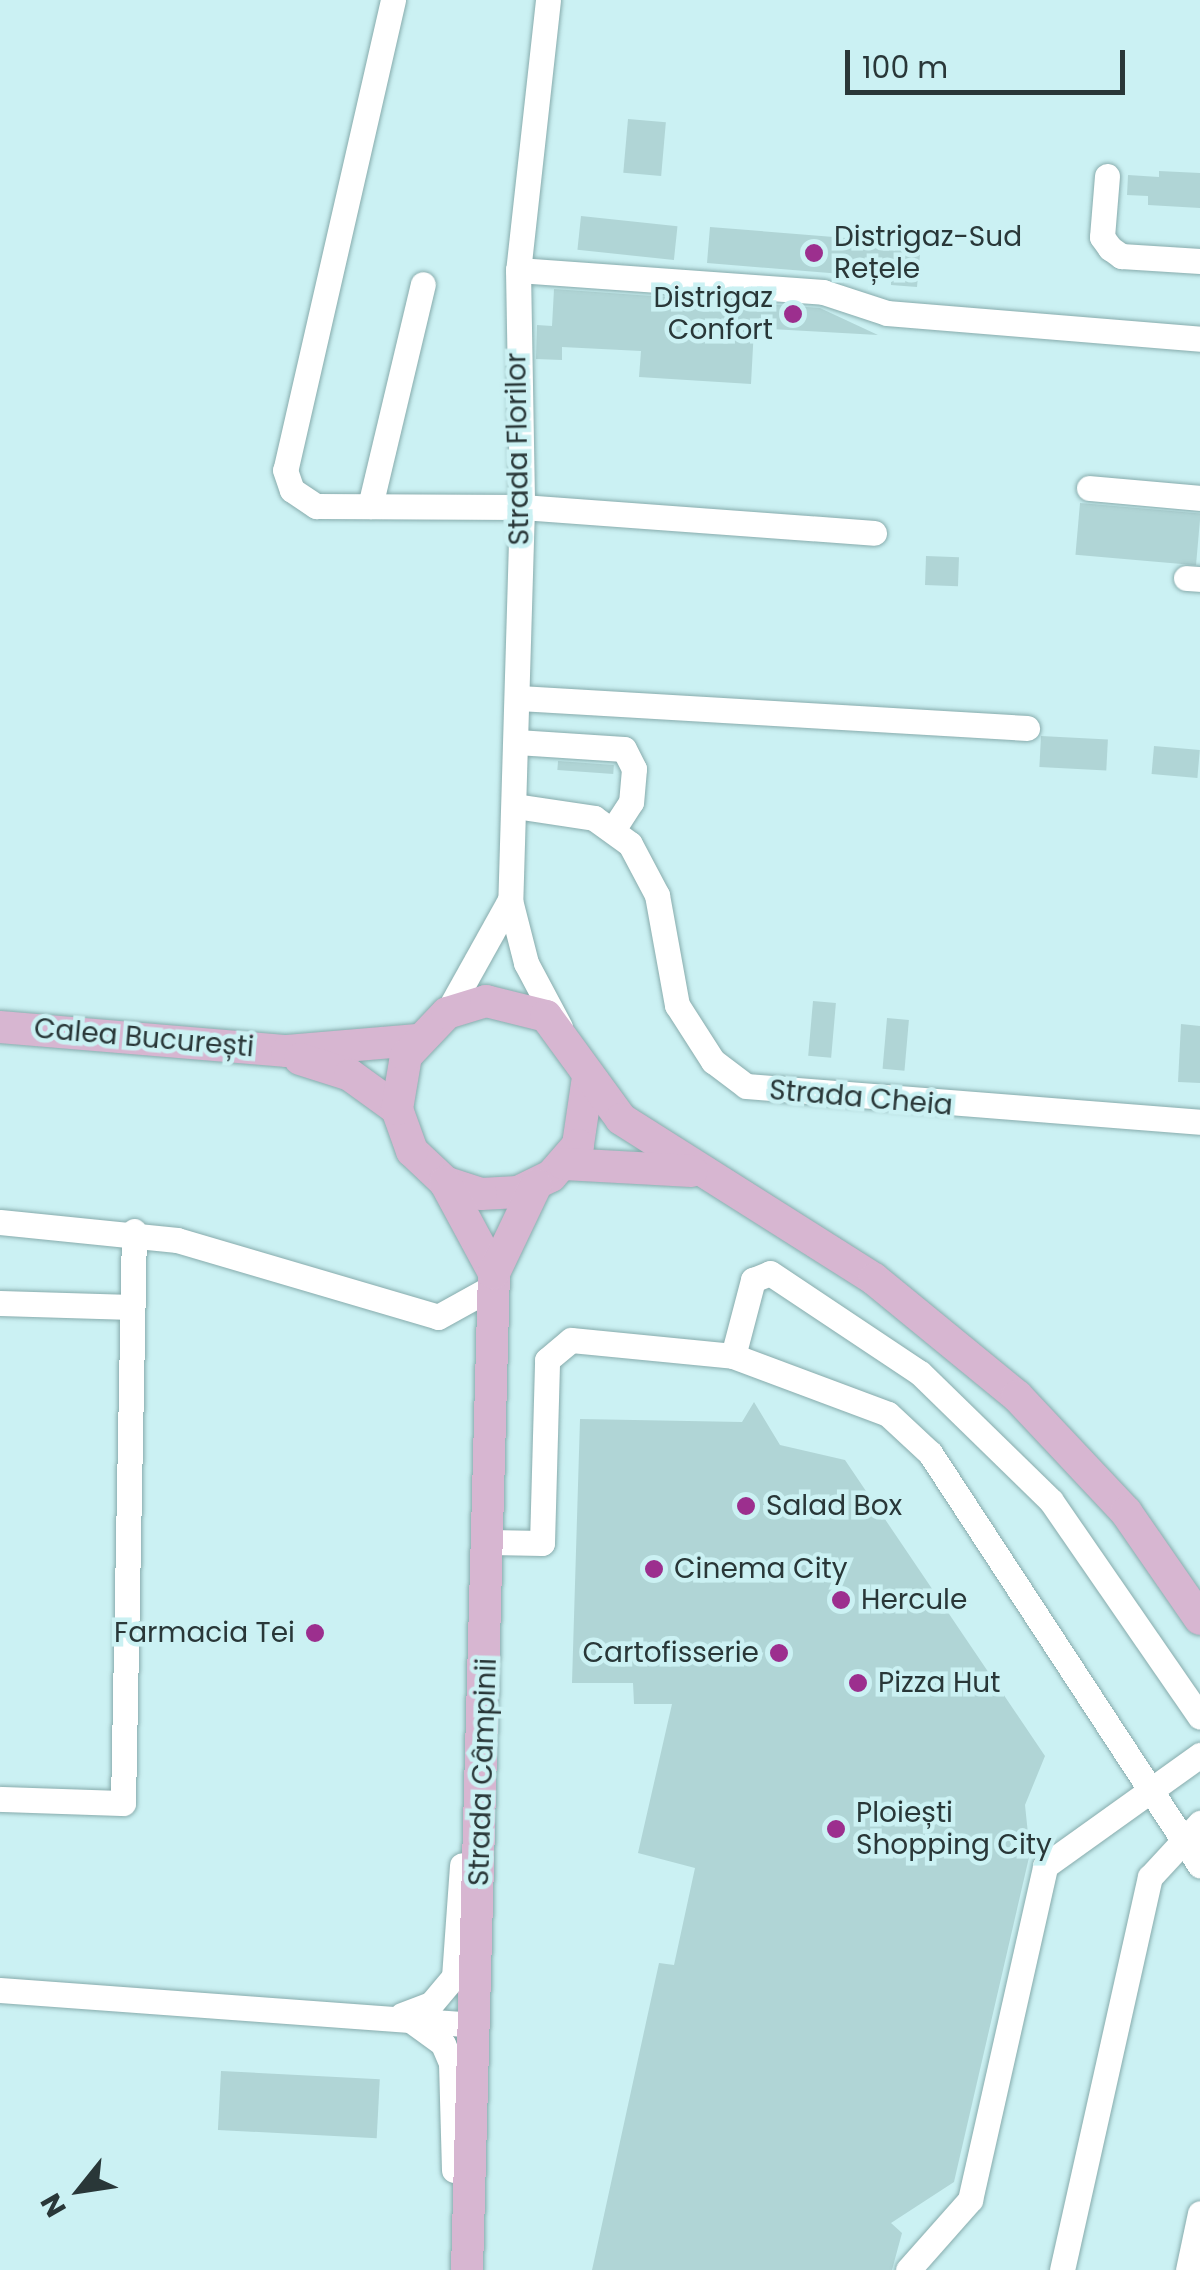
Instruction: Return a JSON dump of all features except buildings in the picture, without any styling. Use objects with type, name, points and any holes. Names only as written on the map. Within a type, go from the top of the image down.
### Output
[{"type":"main road","points":[[494,1280],[445,1182],[412,1151],[397,1109],[399,1073],[415,1040],[446,1013],[507,1002],[562,1030],[588,1077],[621,1119],[692,1170],[874,1279],[977,1359],[1100,1481],[1193,1604]]},
{"type":"main road","name":"Calea București","points":[[0,1027],[288,1052]]},
{"type":"main road","points":[[288,1052],[415,1040]]},
{"type":"main road","points":[[288,1052],[350,1075],[397,1109]]},
{"type":"main road","points":[[445,1182],[500,1195],[536,1186],[564,1164],[587,1124],[588,1077]]},
{"type":"main road","points":[[564,1164],[692,1170]]},
{"type":"main road","points":[[494,1280],[536,1186]]},
{"type":"main road","name":"Strada Câmpinii","points":[[467,2270],[490,1542],[494,1280]]},
{"type":"street","points":[[393,0],[285,470],[292,490],[316,506],[522,507],[874,533]]},
{"type":"street","name":"Strada Florilor","points":[[510,900],[522,507],[518,270],[548,0]]},
{"type":"street","points":[[1106,176],[1102,237],[1110,248],[1121,256],[1200,261]]},
{"type":"street","points":[[518,270],[822,292],[887,312],[1200,339]]},
{"type":"street","points":[[370,506],[423,284]]},
{"type":"street","points":[[1089,488],[1200,498]]},
{"type":"street","points":[[519,698],[1027,728]]},
{"type":"street","points":[[517,742],[624,749],[634,769],[632,802],[613,830]]},
{"type":"street","name":"Strada Cheia","points":[[515,806],[573,812],[613,830],[646,867],[657,895],[677,1005],[713,1061],[746,1086],[1200,1122]]},
{"type":"street","points":[[446,1013],[510,900]]},
{"type":"street","points":[[510,900],[526,963],[562,1030]]},
{"type":"street","points":[[0,1222],[134,1232],[438,1317],[494,1280]]},
{"type":"street","points":[[0,1799],[123,1803],[134,1232]]},
{"type":"street","points":[[733,1356],[752,1280],[770,1274],[920,1373],[1051,1501],[1200,1717]]},
{"type":"street","points":[[0,1303],[132,1307]]},
{"type":"street","points":[[490,1542],[542,1543],[547,1360],[571,1340],[733,1356],[888,1414],[919,1440],[1149,1792],[1192,1831],[1200,1866]]},
{"type":"street","points":[[396,2020],[432,2004],[454,1976],[464,1804],[484,1728]]},
{"type":"street","points":[[908,2270],[970,2200],[1044,1866],[1200,1755]]},
{"type":"street","points":[[1062,2270],[1150,1877],[1192,1831]]},
{"type":"street","points":[[0,1990],[475,2025]]},
{"type":"street","points":[[396,2020],[443,2044],[455,2085],[452,2270]]},
{"type":"street","points":[[1188,2270],[1200,2213]]},
{"type":"place","name":"Distrigaz-Sud Rețele","points":[[814,253]]},
{"type":"place","name":"Distrigaz Confort","points":[[793,314]]},
{"type":"place","name":"Salad Box","points":[[746,1506]]},
{"type":"place","name":"Cinema City","points":[[654,1569]]},
{"type":"place","name":"Hercule","points":[[841,1600]]},
{"type":"place","name":"Farmacia Tei","points":[[315,1633]]},
{"type":"place","name":"Cartofisserie","points":[[779,1653]]},
{"type":"place","name":"Pizza Hut","points":[[858,1683]]},
{"type":"place","name":"Ploiești Shopping City","points":[[836,1829]]}]
